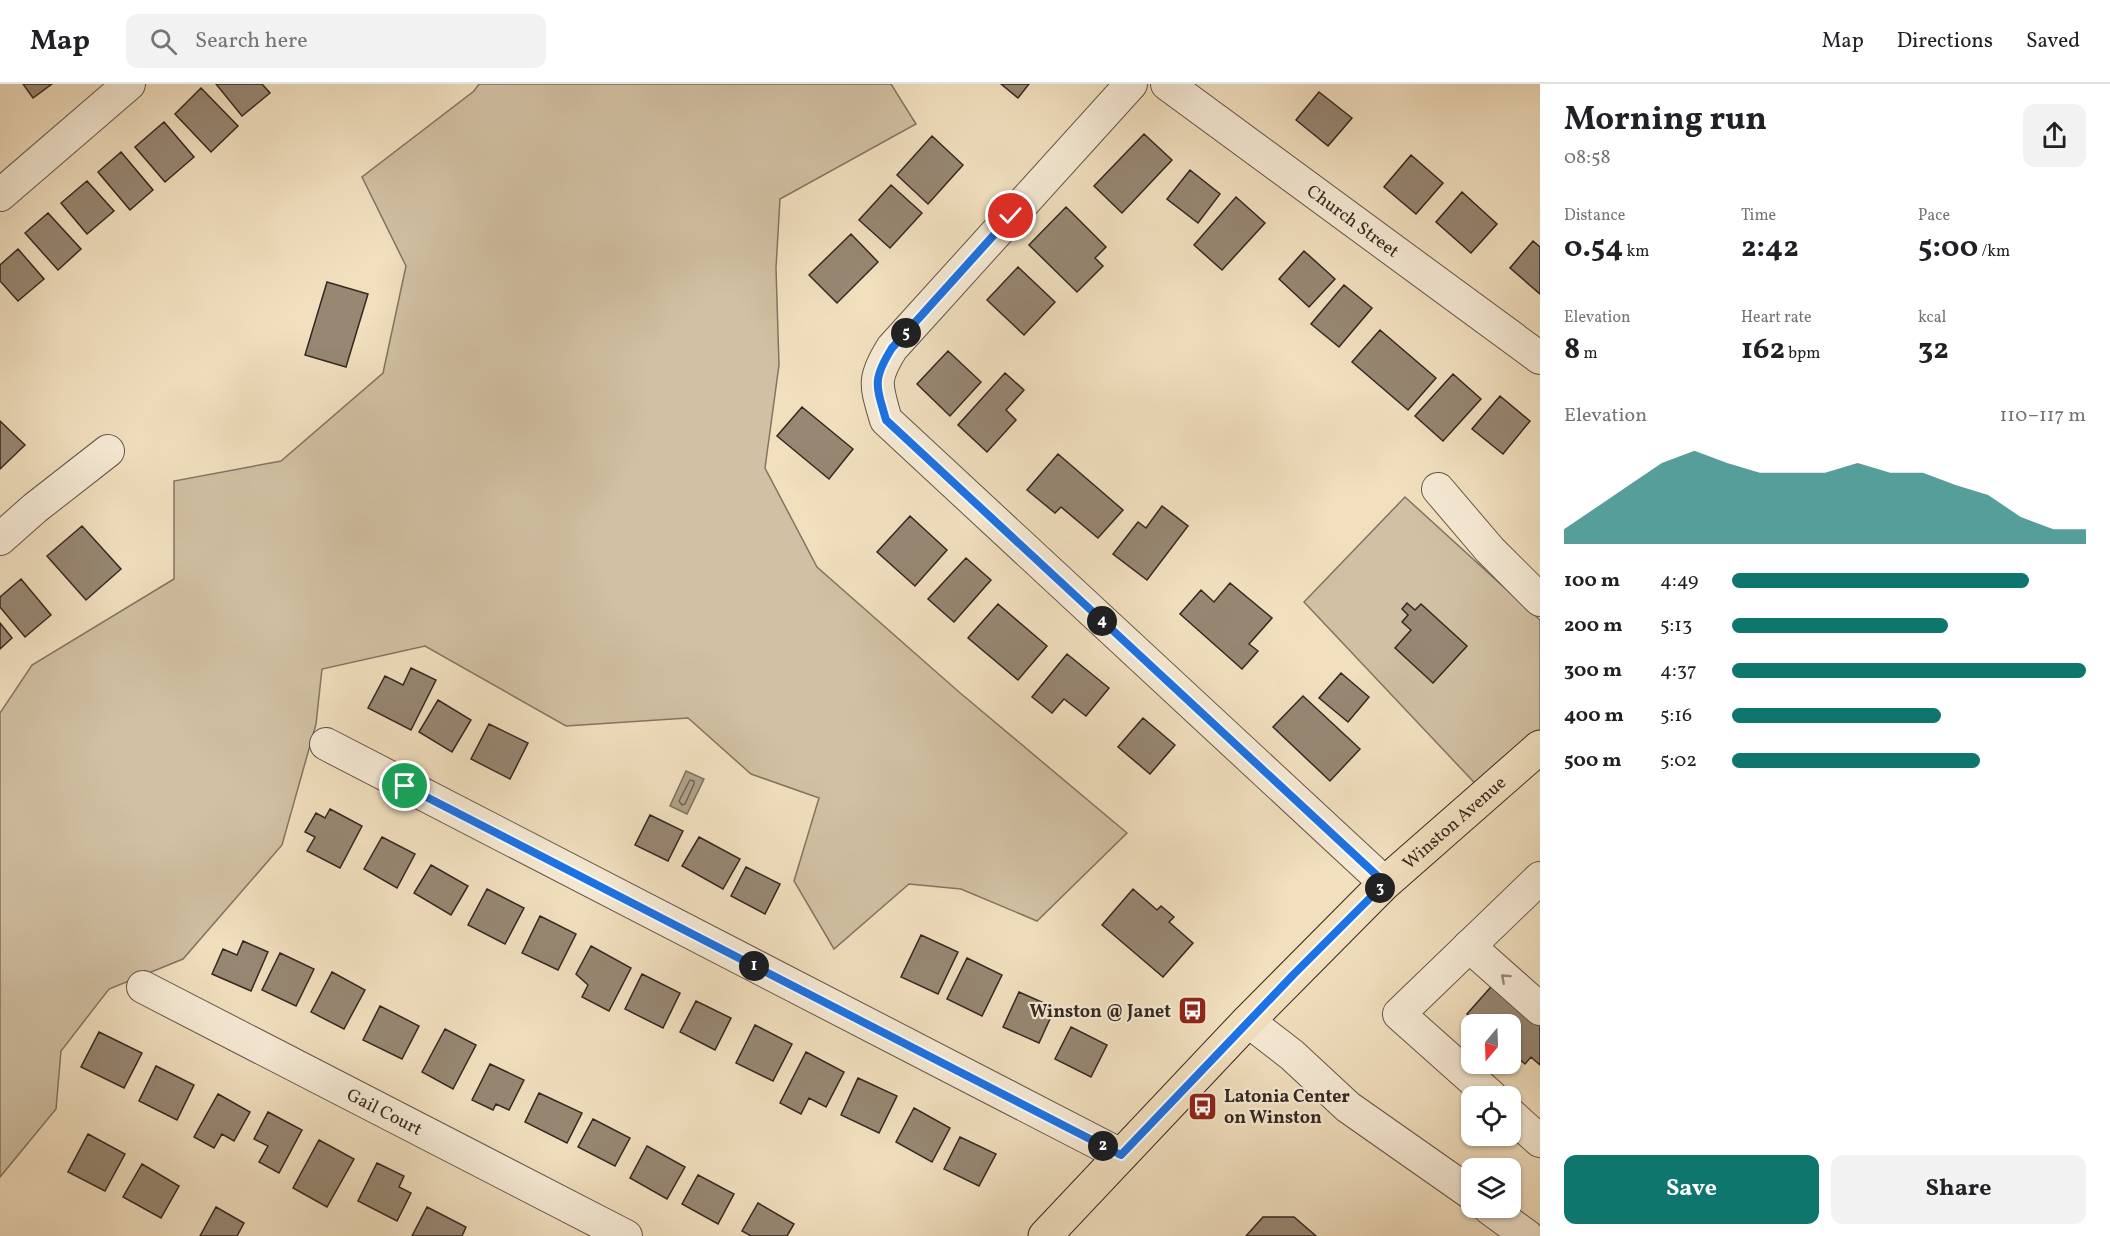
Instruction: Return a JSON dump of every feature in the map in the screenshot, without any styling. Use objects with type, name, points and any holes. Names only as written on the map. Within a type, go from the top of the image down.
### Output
[{"type":"main road","name":"Winston Avenue","points":[[1044,1236],[1248,1021],[1385,883],[1540,747]]},
{"type":"street","points":[[0,195],[129,84]]},
{"type":"street","points":[[1131,84],[892,348],[882,365],[876,386],[886,420],[1385,883]]},
{"type":"street","name":"Church Street","points":[[1167,84],[1540,358]]},
{"type":"street","points":[[0,539],[35,508],[108,452]]},
{"type":"street","points":[[1438,489],[1490,550],[1540,600]]},
{"type":"street","points":[[326,744],[1121,1155]]},
{"type":"street","points":[[1480,1086],[1399,1014],[1540,878]]},
{"type":"street","points":[[1469,946],[1540,1009]]},
{"type":"street","name":"Gail Court","points":[[143,987],[626,1236]]},
{"type":"street","points":[[1248,1021],[1292,1055],[1348,1107],[1461,1186]]},
{"type":"street","points":[[1521,1124],[1540,1141]]},
{"type":"street","points":[[1503,1218],[1527,1236]]},
{"type":"shaded area","points":[[479,84],[891,84],[916,124],[780,199],[776,268],[779,365],[765,468],[817,567],[959,692],[1127,833],[1037,921],[961,889],[909,884],[834,949],[794,881],[819,798],[751,774],[688,718],[566,726],[425,646],[322,669],[316,724],[282,845],[183,959],[109,989],[61,1051],[56,1109],[0,1177],[0,713],[32,665],[174,579],[174,481],[281,461],[383,373],[406,266],[362,177],[474,91]]},
{"type":"shaded area","points":[[1405,497],[1540,620],[1540,747],[1486,795],[1304,602]]},
{"type":"water","points":[[686,771],[704,779],[687,814],[670,806]]},
{"type":"building","points":[[23,84],[52,84],[33,98]]},
{"type":"building","points":[[216,84],[262,84],[270,93],[242,116]]},
{"type":"building","points":[[1001,84],[1029,84],[1018,98]]},
{"type":"building","points":[[201,88],[238,126],[211,152],[175,114]]},
{"type":"building","points":[[1319,92],[1352,118],[1328,146],[1296,120]]},
{"type":"building","points":[[164,122],[194,157],[165,182],[135,147]]},
{"type":"building","points":[[1144,134],[1172,160],[1122,213],[1094,186]]},
{"type":"building","points":[[932,136],[963,165],[928,204],[897,175]]},
{"type":"building","points":[[121,152],[153,190],[130,210],[98,172]]},
{"type":"building","points":[[1411,155],[1443,183],[1416,214],[1384,187]]},
{"type":"building","points":[[1190,170],[1220,194],[1198,223],[1167,199]]},
{"type":"building","points":[[87,181],[114,211],[87,234],[61,203]]},
{"type":"building","points":[[891,185],[922,213],[890,248],[859,220]]},
{"type":"building","points":[[1462,192],[1497,224],[1471,253],[1436,222]]},
{"type":"building","points":[[1236,197],[1265,223],[1222,270],[1194,245]]},
{"type":"building","points":[[1066,207],[1106,247],[1095,258],[1103,266],[1077,292],[1029,245]]},
{"type":"building","points":[[48,213],[81,249],[58,270],[25,233]]},
{"type":"building","points":[[851,234],[878,262],[837,303],[809,275]]},
{"type":"building","points":[[1533,241],[1540,247],[1540,294],[1510,268]]},
{"type":"building","points":[[18,249],[44,279],[18,301],[0,281],[0,265]]},
{"type":"building","points":[[1304,251],[1335,279],[1309,307],[1279,279]]},
{"type":"building","points":[[1018,267],[1055,302],[1024,335],[987,300]]},
{"type":"building","points":[[327,282],[368,294],[346,367],[305,355]]},
{"type":"building","points":[[1344,285],[1372,308],[1339,347],[1311,324]]},
{"type":"building","points":[[1380,330],[1436,378],[1408,410],[1352,362]]},
{"type":"building","points":[[948,351],[981,382],[950,416],[917,384]]},
{"type":"building","points":[[1005,373],[1024,390],[1006,410],[1016,420],[987,452],[958,425]]},
{"type":"building","points":[[1453,374],[1481,399],[1443,441],[1415,416]]},
{"type":"building","points":[[1500,396],[1530,421],[1503,454],[1472,429]]},
{"type":"building","points":[[802,407],[853,449],[829,479],[777,436]]},
{"type":"building","points":[[0,421],[25,445],[0,469]]},
{"type":"building","points":[[1058,454],[1123,510],[1098,538],[1061,507],[1055,513],[1027,490]]},
{"type":"building","points":[[1162,506],[1188,526],[1147,580],[1113,554],[1138,522],[1146,528]]},
{"type":"building","points":[[910,516],[947,550],[915,586],[877,552]]},
{"type":"building","points":[[82,526],[121,569],[86,600],[47,556]]},
{"type":"building","points":[[966,558],[991,580],[954,622],[928,599]]},
{"type":"building","points":[[21,579],[51,615],[25,637],[0,607],[0,597]]},
{"type":"building","points":[[1230,583],[1272,618],[1249,644],[1258,651],[1242,669],[1180,614],[1201,590],[1214,602]]},
{"type":"building","points":[[1407,603],[1415,610],[1421,604],[1467,646],[1433,683],[1395,648],[1411,630],[1402,622],[1408,615],[1402,609]]},
{"type":"building","points":[[998,604],[1047,646],[1018,680],[968,638]]},
{"type":"building","points":[[0,623],[12,638],[0,649]]},
{"type":"building","points":[[1067,654],[1109,688],[1086,716],[1064,699],[1052,713],[1032,697]]},
{"type":"building","points":[[411,668],[436,680],[411,730],[368,708],[385,676],[403,685]]},
{"type":"building","points":[[1341,673],[1369,697],[1348,722],[1319,698]]},
{"type":"building","points":[[1303,696],[1360,749],[1330,781],[1273,727]]},
{"type":"building","points":[[438,700],[471,720],[452,752],[419,732]]},
{"type":"building","points":[[1143,718],[1175,745],[1150,774],[1118,747]]},
{"type":"building","points":[[489,724],[528,743],[510,779],[471,759]]},
{"type":"building","points":[[330,809],[362,826],[340,868],[307,851],[315,837],[305,832],[316,813],[325,818]]},
{"type":"building","points":[[650,815],[683,831],[668,861],[635,845]]},
{"type":"building","points":[[382,837],[415,854],[397,888],[364,869]]},
{"type":"building","points":[[699,837],[740,859],[723,889],[682,866]]},
{"type":"building","points":[[431,865],[468,886],[451,915],[414,893]]},
{"type":"building","points":[[746,867],[780,884],[765,914],[731,896]]},
{"type":"building","points":[[487,889],[524,908],[505,944],[468,925]]},
{"type":"building","points":[[1133,889],[1157,910],[1161,906],[1174,917],[1169,922],[1193,943],[1163,977],[1102,925]]},
{"type":"building","points":[[540,916],[576,934],[558,970],[522,953]]},
{"type":"building","points":[[921,935],[958,952],[938,994],[901,977]]},
{"type":"building","points":[[243,941],[268,952],[251,991],[212,974],[223,949],[237,955]]},
{"type":"building","points":[[591,946],[631,968],[609,1011],[582,997],[588,985],[576,974]]},
{"type":"building","points":[[280,953],[314,969],[296,1006],[262,990]]},
{"type":"building","points":[[967,958],[1002,975],[982,1016],[947,999]]},
{"type":"building","points":[[332,972],[365,990],[344,1029],[311,1012]]},
{"type":"building","points":[[642,974],[680,993],[663,1028],[625,1009]]},
{"type":"building","points":[[1497,980],[1540,1018],[1540,1065],[1531,1057],[1525,1064],[1521,1061],[1521,1014],[1467,1014]]},
{"type":"building","points":[[1019,992],[1055,1008],[1039,1043],[1003,1027]]},
{"type":"building","points":[[696,1001],[731,1018],[715,1050],[680,1032]]},
{"type":"building","points":[[380,1006],[419,1026],[402,1059],[363,1040]]},
{"type":"building","points":[[755,1025],[792,1044],[773,1081],[736,1063]]},
{"type":"building","points":[[1071,1027],[1107,1045],[1091,1077],[1055,1059]]},
{"type":"building","points":[[445,1029],[476,1045],[453,1089],[422,1072]]},
{"type":"building","points":[[99,1032],[142,1053],[124,1088],[81,1067]]},
{"type":"building","points":[[806,1052],[844,1072],[826,1107],[809,1098],[801,1114],[780,1103]]},
{"type":"building","points":[[490,1064],[524,1080],[509,1110],[496,1104],[493,1110],[472,1100]]},
{"type":"building","points":[[156,1066],[194,1085],[177,1120],[139,1101]]},
{"type":"building","points":[[858,1078],[897,1096],[879,1133],[841,1115]]},
{"type":"building","points":[[539,1093],[582,1113],[567,1143],[525,1122]]},
{"type":"building","points":[[218,1094],[250,1112],[234,1141],[222,1134],[214,1148],[194,1137]]},
{"type":"building","points":[[914,1108],[950,1128],[932,1162],[896,1142]]},
{"type":"building","points":[[268,1112],[302,1130],[279,1173],[259,1162],[268,1146],[254,1139]]},
{"type":"building","points":[[593,1119],[630,1138],[615,1166],[578,1147]]},
{"type":"building","points":[[88,1134],[125,1154],[105,1191],[68,1172]]},
{"type":"building","points":[[960,1137],[996,1154],[979,1186],[944,1169]]},
{"type":"building","points":[[319,1140],[354,1159],[327,1207],[293,1188]]},
{"type":"building","points":[[647,1146],[685,1167],[667,1199],[630,1178]]},
{"type":"building","points":[[377,1163],[404,1176],[399,1187],[411,1193],[397,1221],[358,1201]]},
{"type":"building","points":[[142,1164],[179,1186],[161,1218],[123,1197]]},
{"type":"building","points":[[698,1175],[734,1194],[718,1224],[682,1204]]},
{"type":"building","points":[[758,1203],[794,1224],[787,1236],[751,1236],[742,1231]]},
{"type":"building","points":[[216,1207],[244,1223],[237,1236],[200,1236]]},
{"type":"building","points":[[427,1207],[466,1227],[462,1236],[412,1236]]},
{"type":"building","points":[[1263,1217],[1294,1217],[1316,1236],[1246,1236]]},
{"type":"place","name":"Winston @ Janet","points":[[1192,1011]]},
{"type":"place","name":"Latonia Center on Winston","points":[[1203,1106]]},
{"type":"route","points":[[405,786],[1121,1155],[1248,1021],[1385,883],[886,420],[876,386],[882,365],[892,348],[1011,216]]}]
